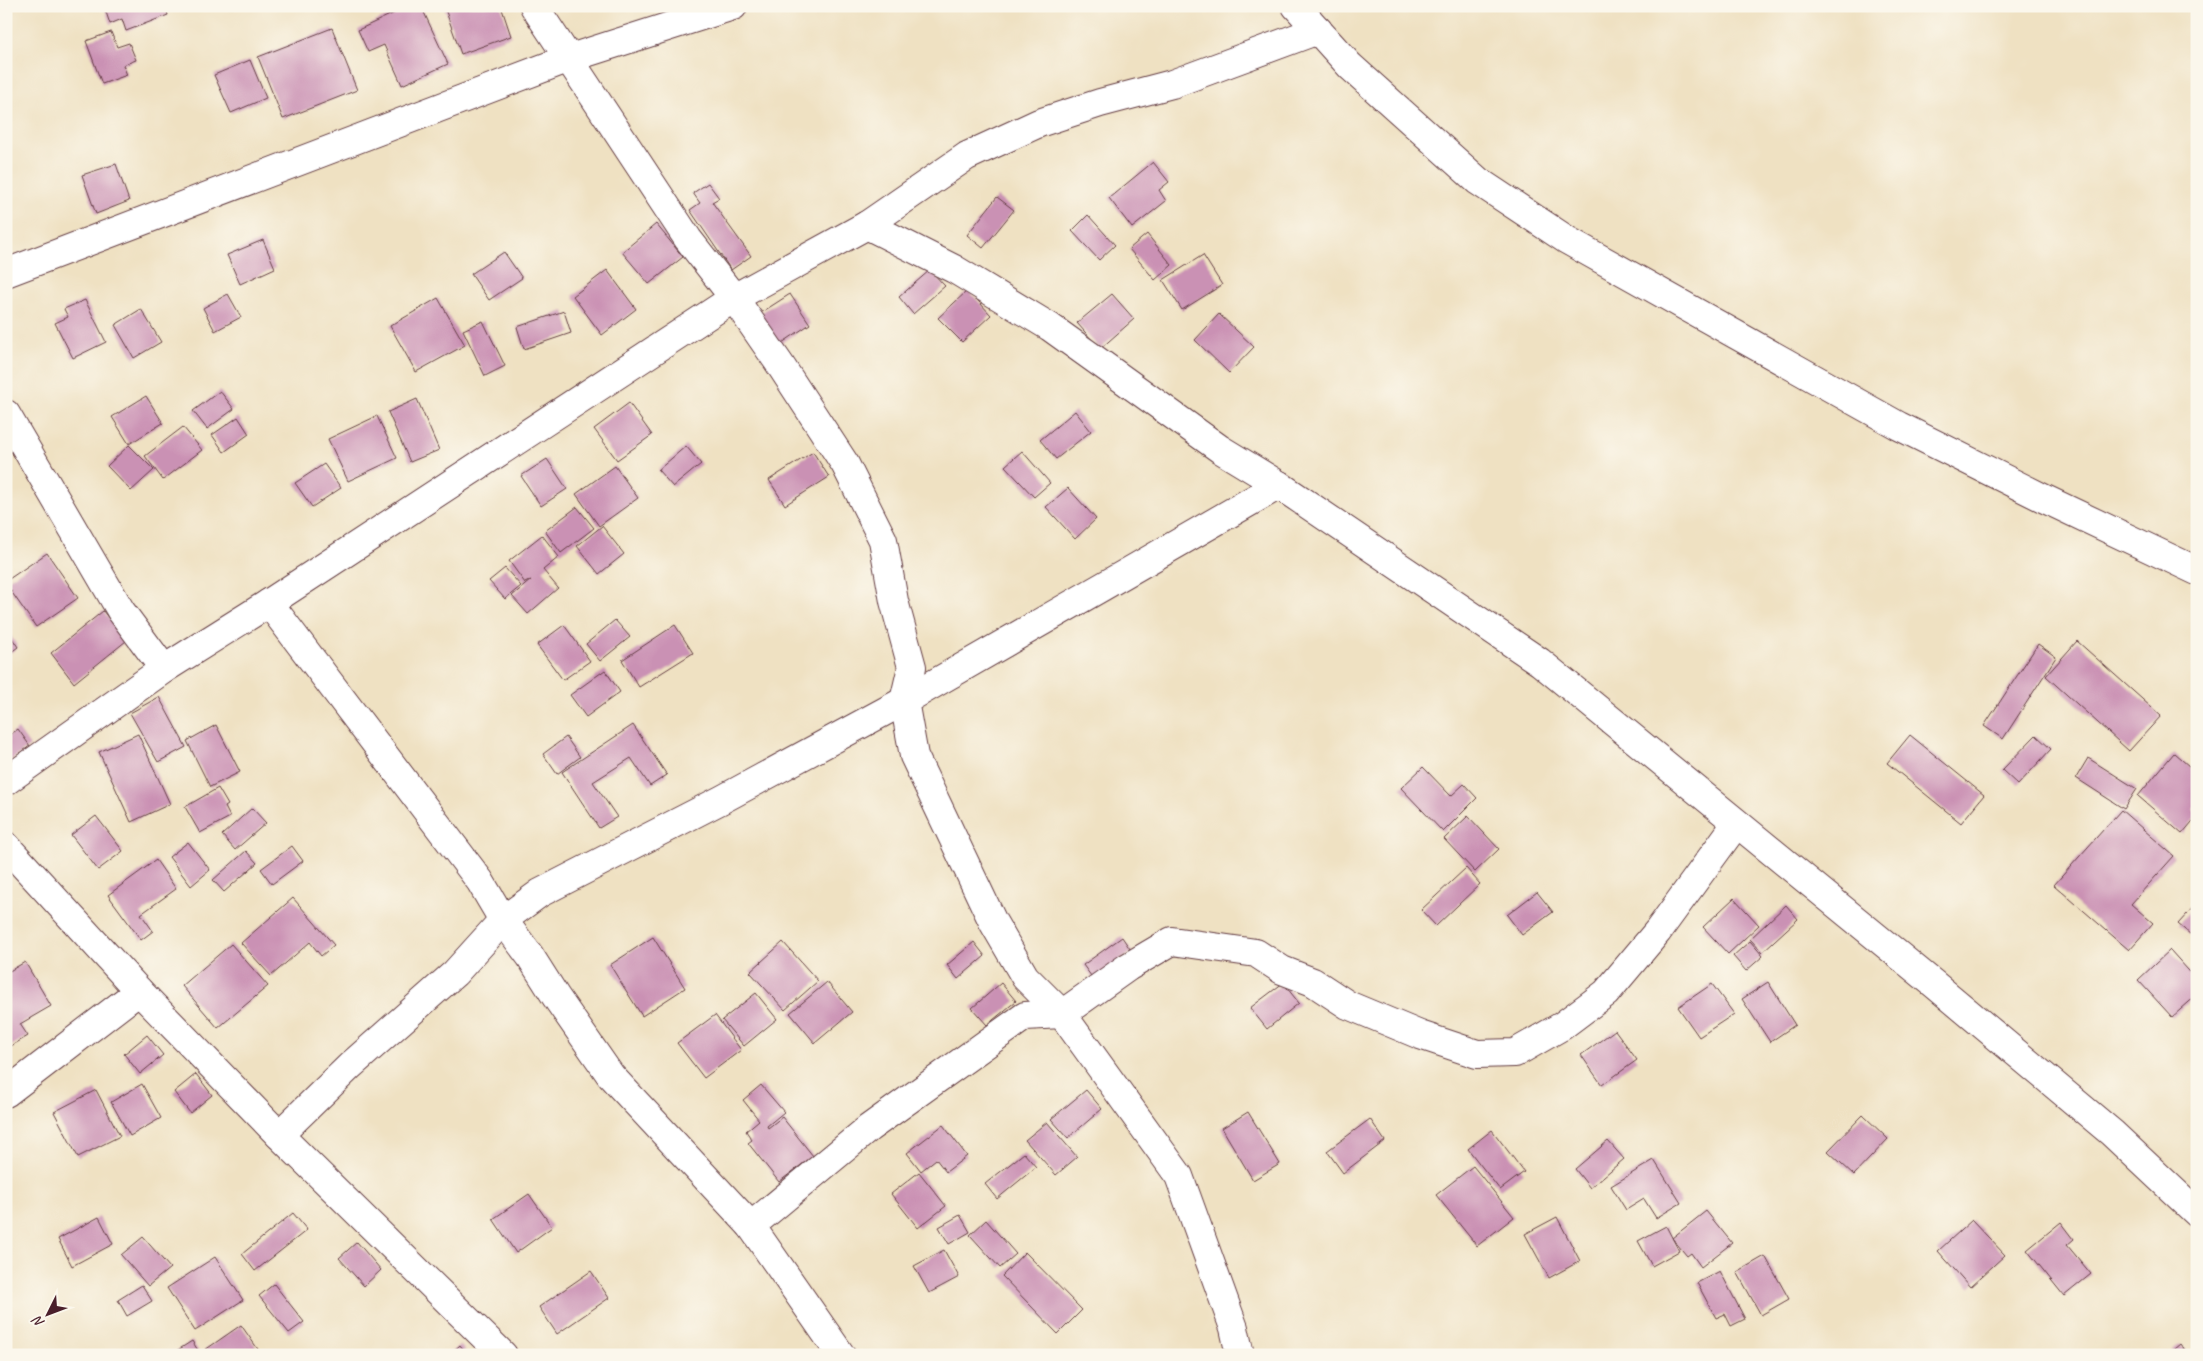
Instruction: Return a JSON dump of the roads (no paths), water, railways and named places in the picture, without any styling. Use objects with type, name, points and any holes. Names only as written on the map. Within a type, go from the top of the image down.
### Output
[{"type":"street","points":[[534,6],[567,59],[688,239],[734,298],[845,464],[883,540],[894,601],[912,667],[904,701],[914,756],[993,922],[1025,977],[1062,1014],[1179,1176],[1234,1328],[1240,1355]]},
{"type":"street","points":[[6,273],[567,59],[733,6]]},
{"type":"street","points":[[1296,6],[1350,66],[1478,181],[1567,240],[1899,426],[2043,498],[2197,571]]},
{"type":"street","points":[[6,781],[164,669],[269,603],[734,298],[867,225],[967,156],[1039,123],[1100,103],[1172,84],[1318,30]]},
{"type":"street","points":[[867,225],[954,269],[1050,327],[1220,449],[1279,485],[1540,662],[1934,984],[2112,1133],[2197,1213]]},
{"type":"street","points":[[6,414],[121,611],[164,669]]},
{"type":"street","points":[[278,1135],[350,1066],[455,973],[503,920],[540,893],[721,800],[904,701],[1279,485]]},
{"type":"street","points":[[269,603],[480,881],[503,920],[530,956],[556,998],[611,1076],[751,1226],[841,1355]]},
{"type":"street","points":[[751,1226],[868,1128],[1025,1016],[1062,1014],[1128,967],[1172,941],[1256,954],[1282,970],[1313,982],[1348,1005],[1420,1034],[1477,1054],[1515,1054],[1562,1026],[1606,993],[1658,931],[1736,824]]},
{"type":"street","points":[[6,846],[140,991],[278,1135],[503,1355]]},
{"type":"street","points":[[6,1093],[140,991]]}]
